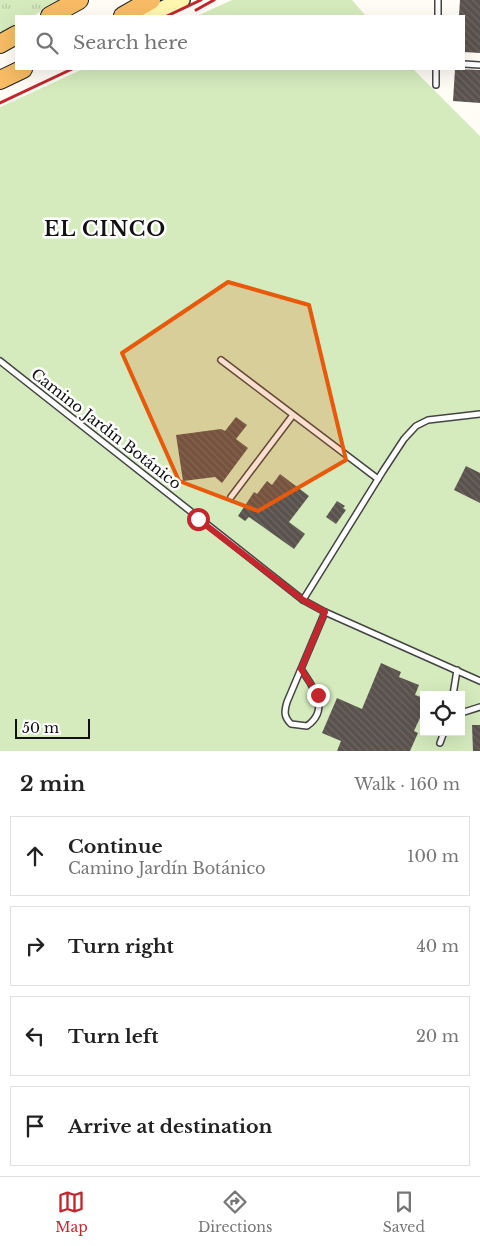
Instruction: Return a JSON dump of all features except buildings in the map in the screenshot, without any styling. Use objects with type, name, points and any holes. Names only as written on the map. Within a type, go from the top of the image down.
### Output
[{"type":"highway","points":[[52,15],[79,0]]},
{"type":"highway","points":[[125,15],[151,0]]},
{"type":"highway","points":[[0,44],[15,36]]},
{"type":"highway","points":[[0,80],[21,70]]},
{"type":"main road","points":[[149,15],[182,0]]},
{"type":"lane","points":[[438,0],[438,15]]},
{"type":"lane","points":[[465,64],[480,65]]},
{"type":"lane","points":[[436,70],[436,85]]},
{"type":"lane","points":[[221,360],[378,479]]},
{"type":"lane","name":"Camino Jardín Botánico","points":[[0,362],[303,600],[325,612],[480,681]]},
{"type":"lane","points":[[303,600],[404,438],[416,426],[428,420],[480,414]]},
{"type":"lane","points":[[231,497],[293,415]]},
{"type":"lane","points":[[301,669],[318,695],[318,709],[314,721],[307,726],[291,724],[284,712],[287,702],[325,612]]},
{"type":"lane","points":[[454,691],[457,670]]},
{"type":"lane","points":[[465,713],[480,707]]},
{"type":"lane","points":[[440,743],[443,736]]},
{"type":"highlighted area","points":[[228,282],[309,305],[346,460],[258,511],[179,481],[122,353]]},
{"type":"green space","points":[[0,0],[60,0],[35,15],[15,15],[15,27],[0,35]]},
{"type":"green space","points":[[232,0],[352,0],[365,15],[199,15]]},
{"type":"green space","points":[[81,70],[414,70],[480,136],[480,751],[0,751],[0,107]]},
{"type":"railway","points":[[169,15],[201,0]]},
{"type":"railway","points":[[196,10],[214,0]]},
{"type":"railway","points":[[0,103],[70,70]]},
{"type":"district","name":"EL CINCO","points":[[105,229]]},
{"type":"route","points":[[198,519],[303,600],[325,612],[301,669],[318,695]]}]
